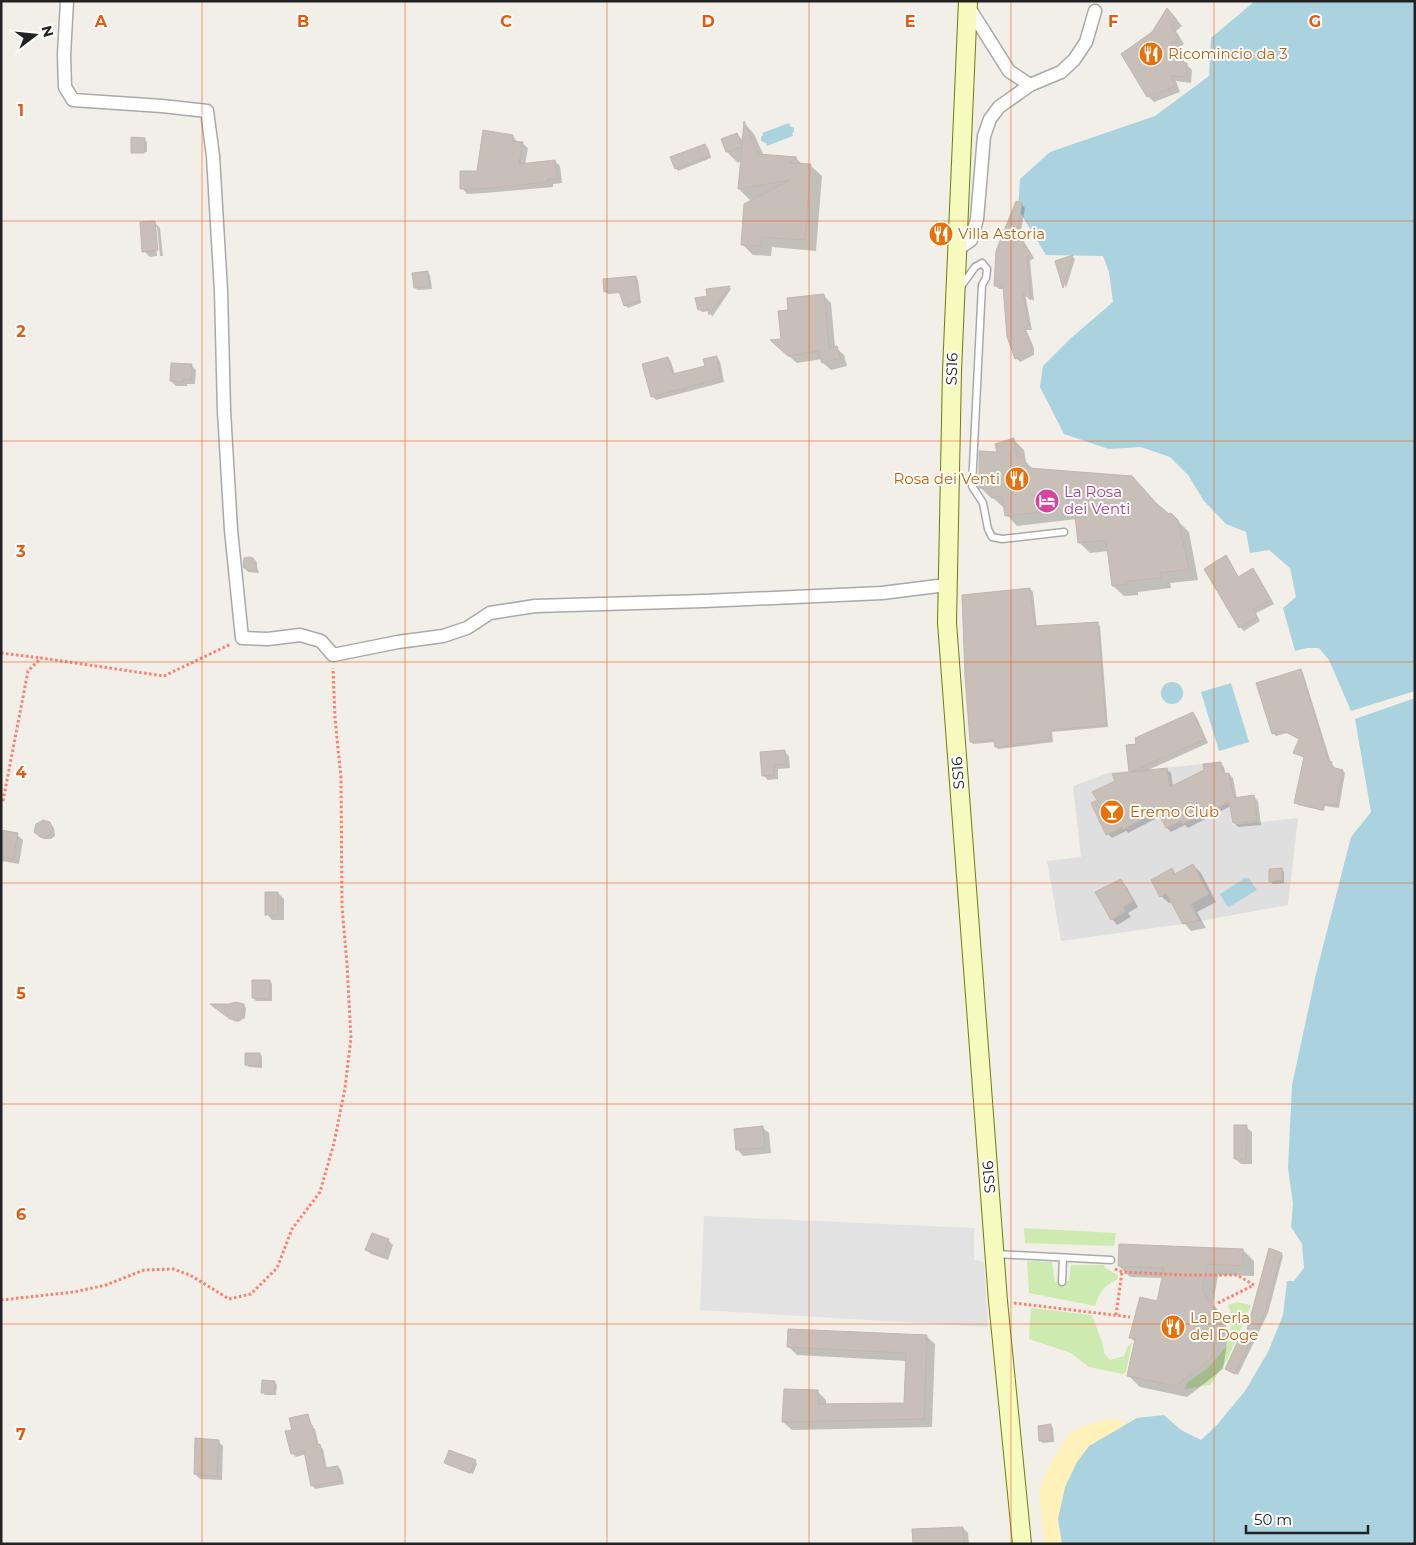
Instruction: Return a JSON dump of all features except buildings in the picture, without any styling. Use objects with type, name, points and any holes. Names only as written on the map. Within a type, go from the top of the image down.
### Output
[{"type":"main road","name":"SS16","points":[[968,3],[952,371],[946,586],[947,623],[995,1254],[1022,1544]]},
{"type":"street","points":[[67,1],[64,56],[65,87],[73,100],[207,111],[213,156],[221,291],[224,410],[231,530],[242,638],[268,639],[300,635],[321,641],[333,655],[398,642],[443,636],[467,628],[490,613],[535,606],[704,602],[882,593],[946,586]]},
{"type":"street","points":[[968,3],[1009,71],[1030,85]]},
{"type":"street","points":[[958,249],[971,240],[977,220],[984,136],[990,119],[999,107],[1030,85],[1060,72],[1074,60],[1086,42],[1095,10]]},
{"type":"lane","points":[[956,294],[975,266],[982,263],[987,269],[986,278],[982,285],[972,486],[983,503],[988,529],[992,538],[1064,532]]},
{"type":"lane","points":[[995,1254],[1111,1260]]},
{"type":"lane","points":[[1062,1282],[1063,1258]]},
{"type":"path","points":[[1,653],[164,676],[242,638]]},
{"type":"path","points":[[1,1300],[74,1292],[106,1285],[144,1270],[173,1269],[196,1279],[228,1299],[251,1294],[277,1268],[292,1229],[320,1192],[334,1143],[345,1088],[351,1038],[342,907],[341,778],[335,718],[333,655]]},
{"type":"path","points":[[3,801],[28,671],[41,658]]},
{"type":"path","points":[[1111,1260],[1112,1267],[1122,1272],[1237,1275],[1254,1285],[1218,1303]]},
{"type":"path","points":[[1116,1315],[1122,1272]]},
{"type":"path","points":[[1014,1312],[1013,1303],[1130,1317]]},
{"type":"shaded area","points":[[1221,762],[1233,825],[1298,818],[1288,905],[1183,924],[1061,941],[1047,861],[1081,857],[1073,786],[1111,772]]},
{"type":"shaded area","points":[[704,1216],[974,1228],[974,1260],[984,1262],[988,1327],[700,1310]]},
{"type":"green space","points":[[1024,1228],[1116,1233],[1114,1246],[1025,1243]]},
{"type":"green space","points":[[1027,1261],[1052,1262],[1055,1282],[1069,1281],[1071,1265],[1104,1265],[1105,1268],[1118,1275],[1118,1279],[1103,1290],[1095,1306],[1029,1293]]},
{"type":"green space","points":[[1237,1302],[1251,1305],[1227,1360],[1210,1385],[1185,1389],[1187,1383],[1208,1368],[1227,1346],[1233,1318],[1228,1305]]},
{"type":"green space","points":[[1031,1308],[1092,1315],[1104,1353],[1110,1360],[1124,1356],[1132,1342],[1126,1372],[1123,1374],[1089,1367],[1071,1353],[1029,1339]]},
{"type":"sand","points":[[1107,1419],[1116,1419],[1128,1423],[1111,1433],[1058,1519],[1062,1544],[1044,1544],[1039,1491],[1048,1468],[1071,1432]]},
{"type":"water","points":[[1255,1],[1415,1],[1415,691],[1351,711],[1329,660],[1319,648],[1295,651],[1283,608],[1296,597],[1290,568],[1269,550],[1250,553],[1246,532],[1226,524],[1204,501],[1188,475],[1170,457],[1141,447],[1109,449],[1064,434],[1040,387],[1043,366],[1071,338],[1113,302],[1109,272],[1103,256],[1046,255],[1018,209],[1020,179],[1050,152],[1155,116],[1209,76],[1211,38]]},
{"type":"water","points":[[789,123],[794,128],[793,136],[767,146],[766,143],[761,141],[762,133]]},
{"type":"water","points":[[1172,682],[1180,685],[1183,693],[1180,701],[1172,704],[1164,701],[1161,693],[1164,685]]},
{"type":"water","points":[[1231,683],[1249,742],[1219,751],[1201,692]]},
{"type":"water","points":[[1415,698],[1415,1544],[1062,1544],[1058,1519],[1065,1487],[1077,1462],[1089,1446],[1137,1418],[1164,1415],[1181,1430],[1201,1440],[1217,1425],[1245,1391],[1268,1352],[1283,1315],[1287,1281],[1294,1281],[1304,1268],[1302,1244],[1291,1227],[1293,1204],[1288,1168],[1292,1085],[1316,974],[1351,837],[1371,812],[1355,719]]},
{"type":"water","points":[[1245,878],[1249,878],[1257,890],[1229,907],[1227,906],[1220,894]]},
{"type":"place","name":"Ricomincio da 3","points":[[1151,54]]},
{"type":"place","name":"Villa Astoria","points":[[941,234]]},
{"type":"place","name":"Rosa dei Venti","points":[[1017,479]]},
{"type":"place","name":"La Rosa dei Venti","points":[[1047,501]]},
{"type":"place","name":"Eremo Club","points":[[1112,812]]},
{"type":"place","name":"La Perla del Doge","points":[[1173,1327]]}]
